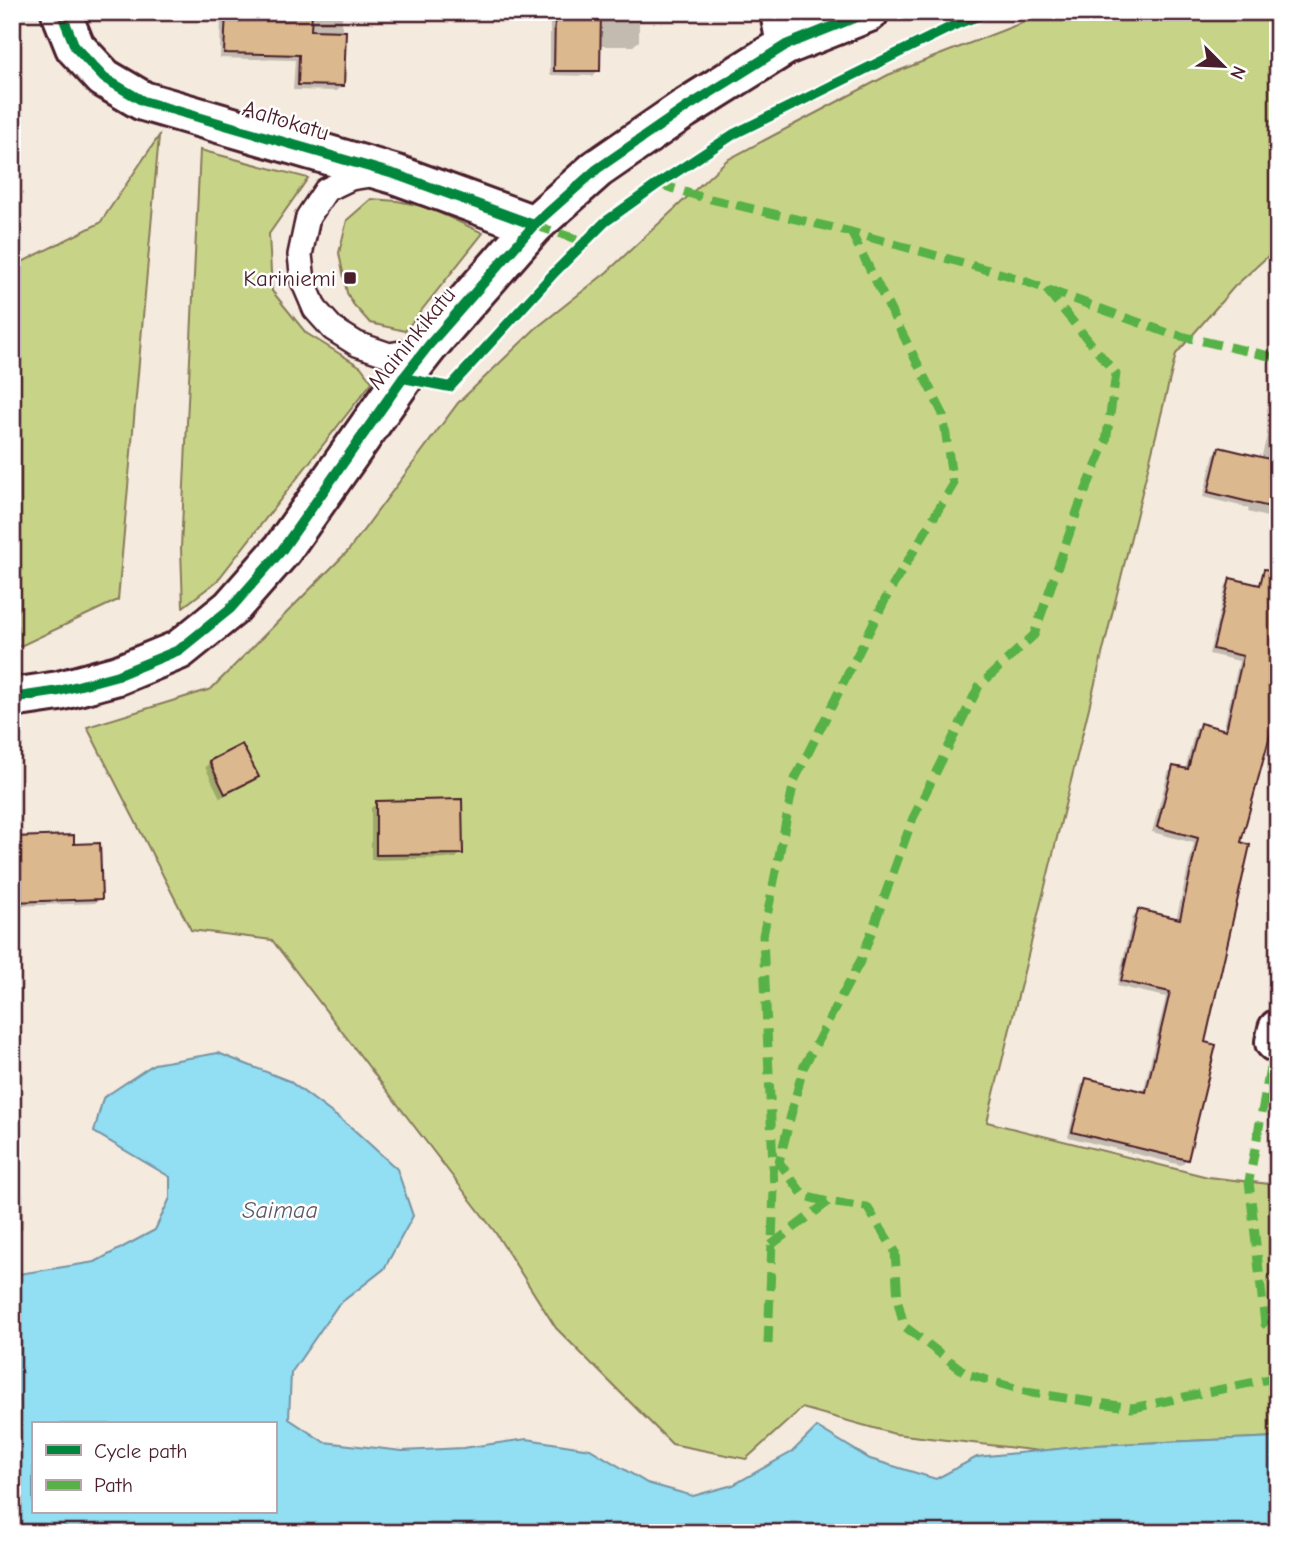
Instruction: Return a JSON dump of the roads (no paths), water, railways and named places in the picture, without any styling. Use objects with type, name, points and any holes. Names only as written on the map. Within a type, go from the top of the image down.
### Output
[{"type":"street","name":"Aaltokatu","points":[[61,12],[75,47],[104,78],[143,101],[397,175],[534,225]]},
{"type":"street","name":"Maininkikatu","points":[[12,698],[60,691],[118,675],[155,660],[178,650],[231,608],[282,550],[429,345],[534,225],[597,169],[684,108],[783,29],[869,12]]},
{"type":"lane","points":[[397,175],[374,174],[351,178],[326,190],[308,217],[300,255],[303,281],[315,309],[334,329],[357,344],[389,355],[429,345]]},
{"type":"water","name":"Saimaa","points":[[218,1053],[289,1081],[352,1128],[397,1169],[413,1216],[384,1269],[338,1305],[291,1373],[289,1419],[324,1442],[402,1451],[463,1448],[527,1439],[590,1449],[647,1483],[693,1496],[733,1485],[792,1452],[817,1427],[870,1459],[936,1479],[977,1457],[1097,1445],[1278,1437],[1278,1533],[12,1533],[12,1275],[95,1262],[155,1230],[170,1198],[170,1177],[94,1132],[103,1098],[154,1064]]},
{"type":"place","name":"Kariniemi","points":[[350,278]]}]
